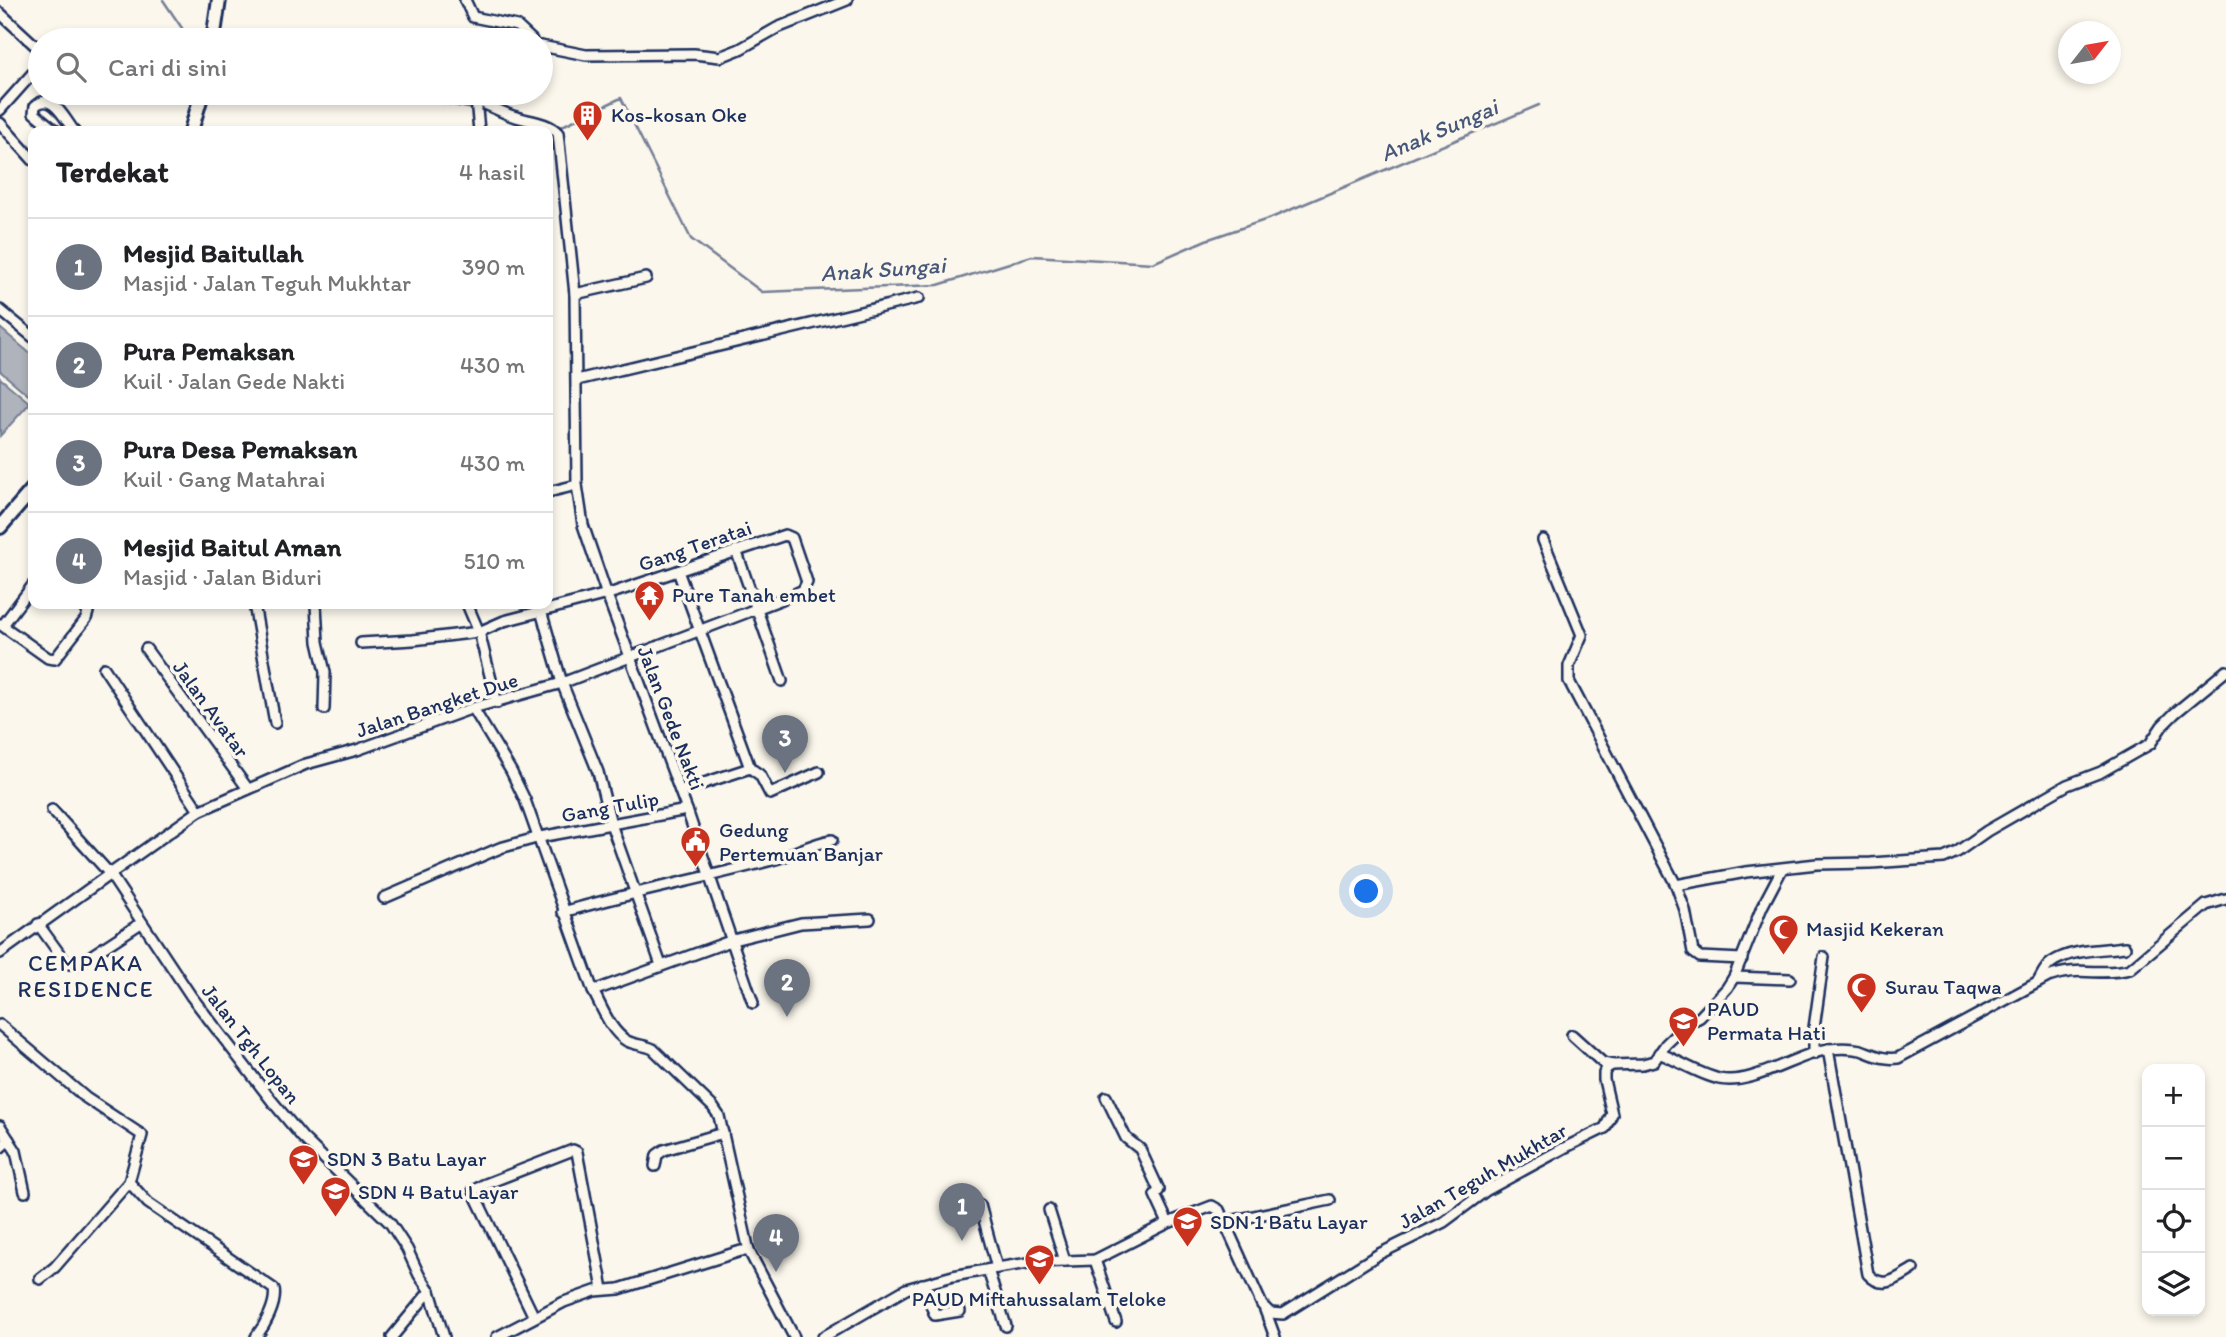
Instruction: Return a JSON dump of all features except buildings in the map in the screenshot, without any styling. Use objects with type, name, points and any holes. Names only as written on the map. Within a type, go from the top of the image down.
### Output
[{"type":"highway","points":[[215,28],[219,0]]},
{"type":"highway","points":[[192,126],[199,105]]},
{"type":"highway","points":[[0,527],[28,495]]},
{"type":"street","points":[[465,0],[473,18],[519,28]]},
{"type":"street","points":[[553,48],[586,55],[694,54],[720,57],[777,28],[847,0]]},
{"type":"street","points":[[0,13],[28,39]]},
{"type":"street","points":[[0,110],[28,78]]},
{"type":"street","points":[[35,105],[34,113],[50,126]]},
{"type":"street","points":[[54,105],[70,126]]},
{"type":"street","points":[[477,106],[479,126]]},
{"type":"street","name":"Jalan Gede Nakti","points":[[477,106],[542,126]]},
{"type":"street","points":[[0,123],[28,154]]},
{"type":"street","name":"Jalan Gede Nakti","points":[[553,129],[575,294],[577,485],[583,525],[687,810],[753,1003]]},
{"type":"street","points":[[575,294],[646,278]]},
{"type":"street","points":[[577,380],[919,298]]},
{"type":"street","points":[[0,310],[28,333]]},
{"type":"street","points":[[553,491],[577,485]]},
{"type":"street","name":"Gang Teratai","points":[[553,605],[607,595],[785,535],[793,541],[807,582],[803,590],[790,596]]},
{"type":"street","points":[[1543,540],[1582,635],[1568,669],[1569,681],[1676,885],[1685,910],[1695,955],[1742,959]]},
{"type":"street","points":[[736,550],[782,681]]},
{"type":"street","points":[[678,571],[750,768],[760,775],[771,794],[819,772]]},
{"type":"street","points":[[28,591],[1,625],[48,658],[55,659],[60,655],[88,615],[87,609]]},
{"type":"street","name":"Jalan Bangket Due","points":[[110,874],[199,811],[306,764],[356,750],[473,708],[562,682],[790,596]]},
{"type":"street","points":[[255,609],[275,723]]},
{"type":"street","points":[[316,609],[318,642],[325,672],[324,709]]},
{"type":"street","points":[[469,609],[480,632],[497,703]]},
{"type":"street","name":"Gang Teratai","points":[[361,643],[480,632],[537,609]]},
{"type":"street","points":[[540,609],[562,682],[598,772],[611,824],[660,965]]},
{"type":"street","name":"Jalan Avatar","points":[[146,649],[248,789]]},
{"type":"street","points":[[104,667],[199,811]]},
{"type":"street","points":[[1676,885],[1746,872],[1817,864],[1944,858],[2067,785],[2101,772],[2150,744],[2175,713],[2226,671]]},
{"type":"street","points":[[473,708],[511,771],[540,838],[563,912],[593,991],[619,1034],[631,1043],[645,1044],[653,1049],[719,1116],[749,1251],[794,1337]]},
{"type":"street","points":[[680,791],[750,768]]},
{"type":"street","name":"Jalan Tgh Lopan","points":[[52,810],[110,874],[191,996],[272,1101],[302,1137],[390,1223],[430,1291],[444,1337]]},
{"type":"street","name":"Gang Tulip","points":[[384,898],[500,848],[687,810]]},
{"type":"street","points":[[563,912],[635,891],[774,860],[813,843],[832,840]]},
{"type":"street","points":[[1572,1035],[1603,1063],[1643,1064],[1657,1056],[1665,1044],[1708,1009],[1734,977],[1762,907],[1782,869]]},
{"type":"street","points":[[0,953],[110,874]]},
{"type":"street","points":[[1657,1056],[1714,1077],[1733,1080],[1766,1072],[1785,1062],[1828,1049],[1854,1049],[1882,1059],[1905,1056],[2037,983],[2064,971],[2107,972],[2130,969],[2206,905],[2226,899]]},
{"type":"street","points":[[593,991],[733,940],[801,923],[870,919]]},
{"type":"street","points":[[38,924],[64,960],[70,964],[80,963],[141,923]]},
{"type":"street","points":[[2037,983],[2047,966],[2060,959],[2086,952],[2125,947]]},
{"type":"street","points":[[1814,1054],[1814,1028],[1824,957]]},
{"type":"street","points":[[1734,977],[1790,979]]},
{"type":"street","points":[[0,1024],[86,1098],[142,1133],[129,1182],[55,1267],[40,1279]]},
{"type":"street","points":[[1828,1049],[1868,1274],[1877,1282],[1883,1283],[1913,1269]]},
{"type":"street","name":"Jalan Teguh Mukhtar","points":[[1265,1310],[1275,1315],[1283,1314],[1379,1254],[1444,1222],[1499,1184],[1605,1128],[1612,1114],[1604,1073],[1612,1065]]},
{"type":"street","points":[[1106,1097],[1126,1138],[1140,1149],[1159,1190],[1155,1195],[1168,1223]]},
{"type":"street","points":[[0,1126],[16,1151],[25,1192]]},
{"type":"street","points":[[655,1166],[657,1155],[664,1150],[723,1133]]},
{"type":"street","points":[[0,1148],[9,1140]]},
{"type":"street","points":[[534,1317],[473,1191],[573,1150],[577,1152],[603,1289]]},
{"type":"street","points":[[129,1182],[148,1203],[274,1289],[272,1305],[256,1337]]},
{"type":"street","points":[[1225,1222],[1330,1200]]},
{"type":"street","points":[[980,1205],[1006,1326]]},
{"type":"street","points":[[823,1337],[898,1292],[922,1284],[1035,1262],[1095,1260],[1168,1223],[1212,1206],[1219,1210],[1225,1222],[1275,1337]]},
{"type":"street","points":[[1049,1210],[1065,1261]]},
{"type":"street","points":[[497,1337],[564,1302],[603,1289],[610,1292],[741,1251],[749,1251]]},
{"type":"street","points":[[1095,1260],[1116,1322]]},
{"type":"street","points":[[922,1284],[935,1315],[960,1311]]},
{"type":"street","points":[[393,1337],[430,1291]]},
{"type":"shaded area","points":[[0,328],[28,352],[28,395],[0,371]]},
{"type":"shaded area","points":[[0,378],[28,401],[28,405],[0,436]]},
{"type":"waterway","name":"Anak Sungai","points":[[163,0],[182,28]]},
{"type":"waterway","name":"Anak Sungai","points":[[556,129],[621,98],[691,239],[762,292],[938,285],[1032,256],[1153,263],[1206,240],[1271,218],[1539,105]]},
{"type":"waterway","name":"Anak Sungai","points":[[454,105],[473,109]]},
{"type":"waterway","name":"Anak Sungai","points":[[480,110],[494,113]]},
{"type":"place","name":"Kos-kosan Oke","points":[[588,142]]},
{"type":"place","name":"Pure Tanah embet","points":[[649,622]]},
{"type":"place","name":"Pura Desa Pemaksan","points":[[785,773]]},
{"type":"place","name":"Gedung Pertemuan Banjar","points":[[696,869]]},
{"type":"place","name":"Masjid Kekeran","points":[[1783,956]]},
{"type":"place","name":"Surau Taqwa","points":[[1862,1014]]},
{"type":"place","name":"Pura Pemaksan","points":[[787,1017]]},
{"type":"place","name":"PAUD Permata Hati","points":[[1684,1048]]},
{"type":"place","name":"SDN 3 Batu Layar","points":[[304,1186]]},
{"type":"place","name":"SDN 4 Batu Layar","points":[[335,1219]]},
{"type":"place","name":"Mesjid Baitullah","points":[[962,1241]]},
{"type":"place","name":"SDN 1 Batu Layar","points":[[1187,1249]]},
{"type":"place","name":"Mesjid Baitul Aman","points":[[776,1272]]},
{"type":"place","name":"PAUD Miftahussalam Teloke","points":[[1039,1286]]},
{"type":"district","name":"CEMPAKA RESIDENCE","points":[[86,976]]}]
